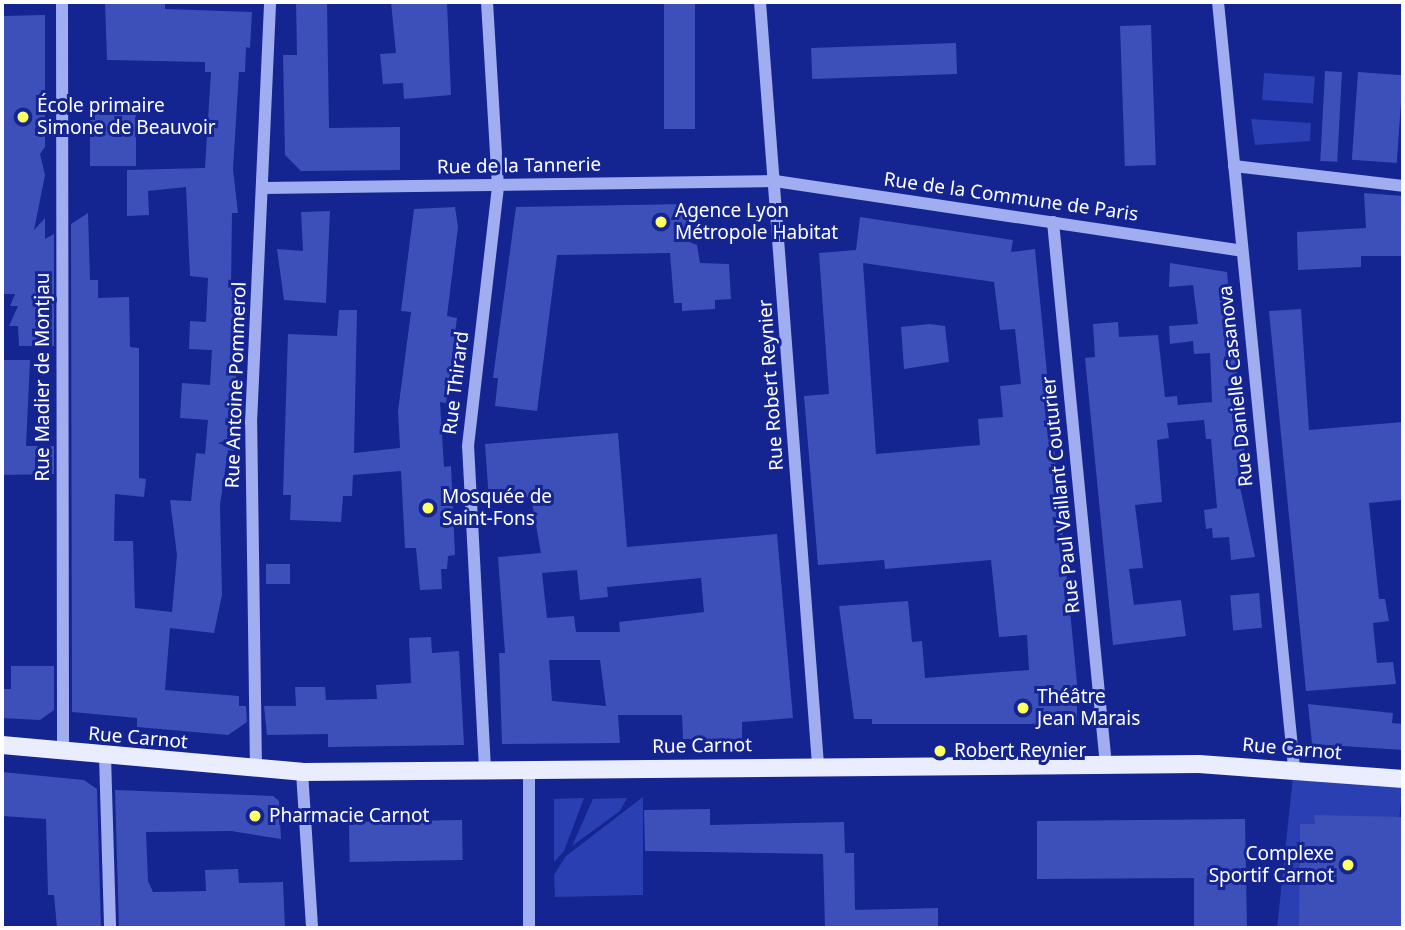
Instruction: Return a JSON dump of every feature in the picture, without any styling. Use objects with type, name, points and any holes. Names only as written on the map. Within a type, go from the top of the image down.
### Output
[{"type":"main road","name":"Rue Carnot","points":[[2,745],[302,772],[818,765],[1294,766],[1325,774],[1403,779]]},
{"type":"street","name":"Rue Madier de Montjau","points":[[62,2],[63,752]]},
{"type":"street","name":"Rue Antoine Pommerol","points":[[256,769],[251,424],[270,2]]},
{"type":"street","name":"Rue Thirard","points":[[485,769],[468,446],[498,187],[487,2]]},
{"type":"street","name":"Rue Robert Reynier","points":[[760,2],[818,765]]},
{"type":"street","name":"Rue Danielle Casanova","points":[[1218,2],[1294,766]]},
{"type":"street","points":[[1234,166],[1403,186]]},
{"type":"street","name":"Rue de la Tannerie","points":[[263,188],[498,187],[775,181]]},
{"type":"street","name":"Rue de la Commune de Paris","points":[[775,181],[1241,251]]},
{"type":"street","name":"Rue Paul Vaillant Couturier","points":[[1053,222],[1107,765]]},
{"type":"street","points":[[105,756],[110,928]]},
{"type":"street","points":[[529,769],[529,928]]},
{"type":"street","points":[[302,772],[312,928]]},
{"type":"shaded area","points":[[1264,73],[1315,77],[1313,103],[1262,100]]},
{"type":"shaded area","points":[[1251,119],[1311,123],[1310,141],[1255,145]]},
{"type":"shaded area","name":"Complexe Sportif Carnot","points":[[1294,767],[1403,778],[1388,928],[1277,927]]},
{"type":"shaded area","points":[[643,797],[643,895],[555,897],[554,875],[566,856]]},
{"type":"shaded area","points":[[584,798],[564,851],[554,862],[554,799]]},
{"type":"shaded area","points":[[627,798],[620,811],[572,846],[593,799]]},
{"type":"building","points":[[105,2],[165,2],[165,9],[252,12],[250,48],[246,47],[245,72],[239,72],[233,169],[238,213],[232,213],[231,290],[237,290],[238,313],[234,451],[228,450],[220,505],[222,595],[214,633],[170,628],[165,690],[239,696],[239,706],[246,706],[247,722],[228,735],[137,727],[137,718],[72,712],[71,224],[88,213],[90,280],[98,280],[98,298],[129,297],[130,347],[139,348],[139,478],[146,479],[144,497],[115,494],[114,541],[133,541],[135,608],[172,612],[177,555],[170,500],[191,501],[196,453],[205,454],[208,420],[180,418],[182,383],[210,385],[212,350],[189,349],[190,321],[206,322],[208,278],[190,276],[186,187],[148,191],[149,215],[127,216],[127,170],[205,168],[211,72],[205,72],[205,62],[107,60]]},
{"type":"building","points":[[296,2],[327,2],[329,128],[400,127],[400,170],[301,171],[285,155],[283,55],[297,55]]},
{"type":"building","points":[[391,2],[447,2],[451,95],[404,99],[403,83],[383,84],[380,54],[396,53]]},
{"type":"building","points":[[664,2],[695,2],[695,129],[664,129]]},
{"type":"building","name":"École primaire Simone de Beauvoir","points":[[45,15],[45,147],[40,154],[45,175],[34,230],[45,218],[45,239],[54,234],[54,346],[19,346],[18,326],[9,326],[18,306],[10,306],[15,294],[2,294],[2,16]]},
{"type":"building","points":[[1151,25],[1156,165],[1125,166],[1120,26]]},
{"type":"building","points":[[956,43],[957,74],[812,79],[811,48]]},
{"type":"building","points":[[1325,71],[1342,72],[1337,162],[1320,161]]},
{"type":"building","points":[[1358,72],[1403,75],[1397,163],[1352,160]]},
{"type":"building","points":[[90,102],[136,102],[136,166],[90,166]]},
{"type":"building","points":[[1364,193],[1403,196],[1403,256],[1361,256],[1361,267],[1298,270],[1297,232],[1366,228]]},
{"type":"building","points":[[686,204],[687,241],[697,245],[700,263],[729,264],[731,299],[715,300],[715,309],[682,311],[682,303],[674,303],[670,253],[557,255],[537,411],[495,406],[498,378],[493,378],[516,207]]},
{"type":"building","points":[[455,207],[458,227],[447,316],[457,318],[446,403],[440,402],[444,467],[451,466],[455,555],[448,556],[447,569],[441,569],[442,589],[420,590],[416,548],[405,548],[401,471],[353,475],[352,496],[343,496],[341,522],[290,520],[291,495],[283,495],[288,334],[337,336],[339,310],[357,310],[354,453],[400,448],[398,411],[411,312],[401,311],[414,209]]},
{"type":"building","points":[[330,211],[326,303],[284,300],[277,249],[303,251],[301,212]]},
{"type":"building","points":[[860,217],[1013,240],[1011,252],[1035,249],[1077,683],[1077,724],[872,724],[872,719],[854,719],[839,606],[908,601],[912,642],[922,641],[925,678],[1029,670],[1027,635],[999,637],[991,560],[885,569],[884,560],[818,565],[804,396],[829,394],[819,253],[856,250]],"holes":[[[863,263],[994,282],[1000,330],[1015,329],[1021,384],[1000,386],[1003,417],[978,419],[980,445],[876,454]]]},
{"type":"building","points":[[1170,263],[1227,272],[1248,486],[1240,487],[1255,557],[1231,560],[1229,537],[1213,538],[1212,528],[1206,529],[1204,510],[1217,508],[1211,439],[1206,439],[1204,420],[1167,423],[1169,438],[1157,440],[1162,502],[1135,505],[1143,568],[1129,569],[1134,605],[1181,600],[1186,636],[1113,645],[1085,358],[1095,357],[1093,324],[1118,322],[1119,337],[1158,335],[1165,397],[1177,396],[1178,405],[1212,402],[1210,353],[1194,354],[1193,341],[1170,344],[1169,326],[1198,324],[1193,285],[1169,287]]},
{"type":"building","points":[[1301,309],[1309,430],[1403,422],[1401,500],[1369,503],[1379,599],[1385,599],[1389,621],[1373,623],[1377,663],[1393,662],[1396,684],[1306,691],[1269,311]]},
{"type":"building","points":[[929,324],[945,326],[949,362],[904,369],[901,327]]},
{"type":"building","points":[[2,360],[30,360],[26,446],[54,446],[54,474],[2,475]]},
{"type":"building","points":[[618,433],[627,547],[777,534],[793,718],[742,722],[742,739],[683,739],[682,715],[618,715],[620,743],[502,744],[499,653],[505,653],[498,557],[541,553],[531,497],[489,501],[485,444]],"holes":[[[577,570],[580,600],[608,597],[607,587],[701,578],[704,612],[619,622],[620,632],[576,632],[574,616],[547,618],[542,573]],[[549,660],[600,660],[606,706],[552,701]]]},
{"type":"building","points":[[266,564],[290,564],[290,584],[266,584]]},
{"type":"building","points":[[1259,593],[1262,628],[1233,630],[1230,596]]},
{"type":"building","points":[[431,637],[432,653],[459,651],[464,745],[328,747],[328,734],[267,735],[264,706],[296,706],[295,687],[325,687],[326,700],[377,699],[376,685],[411,683],[409,638]]},
{"type":"building","points":[[11,666],[54,666],[54,710],[40,720],[2,718],[2,689],[11,689]]},
{"type":"building","points":[[1308,704],[1393,713],[1392,723],[1403,724],[1403,750],[1312,744]]},
{"type":"building","points":[[2,772],[84,780],[97,789],[101,928],[57,928],[54,895],[48,895],[46,819],[2,816]]},
{"type":"building","points":[[115,790],[273,796],[279,801],[281,839],[231,831],[146,832],[148,881],[153,892],[206,891],[205,870],[238,869],[239,883],[283,882],[285,928],[119,928]]},
{"type":"building","points":[[710,809],[710,825],[844,822],[845,853],[854,853],[855,910],[938,908],[938,928],[825,928],[823,854],[645,851],[644,810]]},
{"type":"building","name":"Complexe Sportif Carnot","points":[[1314,815],[1403,817],[1403,928],[1299,928],[1300,824],[1315,824]]},
{"type":"building","points":[[1245,819],[1247,928],[1194,928],[1194,878],[1037,879],[1037,821]]},
{"type":"building","points":[[462,820],[463,860],[350,862],[349,822]]},
{"type":"place","name":"École primaire Simone de Beauvoir","points":[[23,117]]},
{"type":"place","name":"Agence Lyon Métropole Habitat","points":[[661,222]]},
{"type":"place","name":"Mosquée de Saint-Fons","points":[[428,508]]},
{"type":"place","name":"Théâtre Jean Marais","points":[[1023,708]]},
{"type":"place","name":"Robert Reynier","points":[[940,751]]},
{"type":"place","name":"Pharmacie Carnot","points":[[255,816]]},
{"type":"place","name":"Complexe Sportif Carnot","points":[[1348,865]]}]
